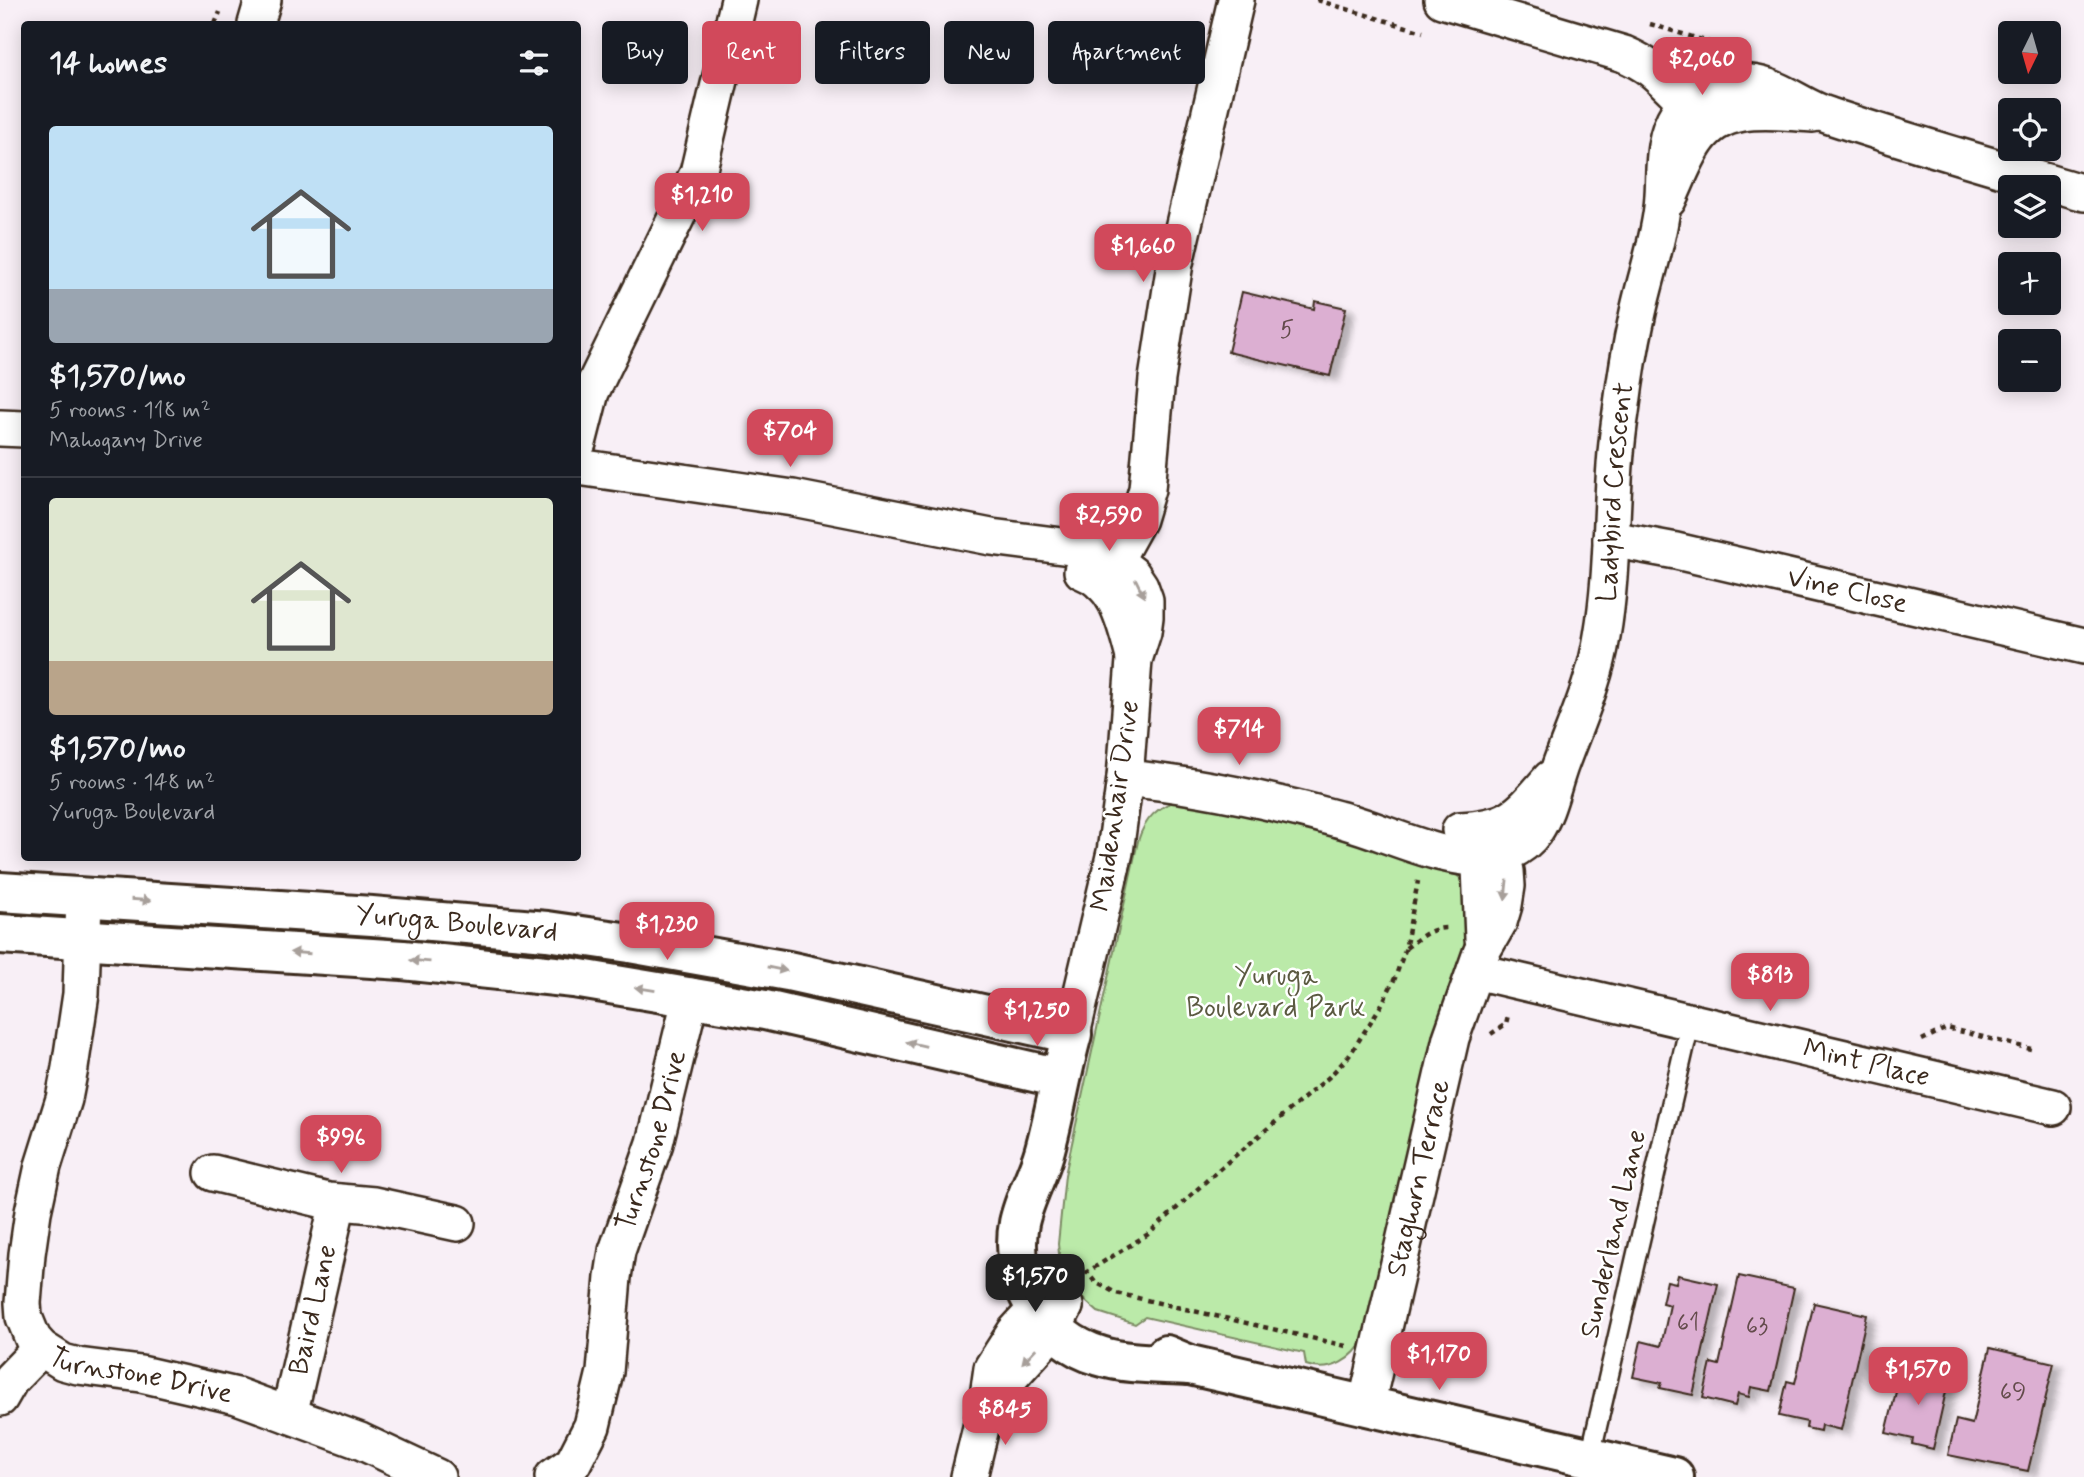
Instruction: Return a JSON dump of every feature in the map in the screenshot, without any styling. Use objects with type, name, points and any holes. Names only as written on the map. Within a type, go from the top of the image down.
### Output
[{"type":"street","points":[[257,21],[263,0]]},
{"type":"street","points":[[581,431],[591,391],[698,173],[739,0]]},
{"type":"street","points":[[1109,572],[1138,519],[1147,489],[1157,379],[1175,263],[1236,0]]},
{"type":"street","points":[[1442,0],[1624,54],[1657,72],[1700,113],[1764,111],[1824,115],[2084,193]]},
{"type":"street","name":"Ladybird Crescent","points":[[1125,778],[1193,786],[1342,820],[1458,830],[1487,847],[1500,825],[1514,817],[1559,768],[1588,697],[1597,666],[1607,604],[1614,469],[1620,416],[1636,322],[1661,214],[1697,140],[1700,113]]},
{"type":"street","points":[[0,428],[21,429]]},
{"type":"street","name":"Maidenhair Drive","points":[[581,467],[793,498],[990,537],[1086,549],[1106,554],[1109,572],[1132,574],[1145,600],[1143,632],[1134,660],[1125,778],[1115,852],[1072,1034]]},
{"type":"street","name":"Vine Close","points":[[1611,539],[1676,551],[2084,646]]},
{"type":"street","name":"Staghorn Terrace","points":[[1366,1406],[1451,1038],[1478,962],[1483,938],[1487,847]]},
{"type":"street","name":"Yuruga Boulevard","points":[[0,892],[441,920],[561,933],[788,971],[1072,1034]]},
{"type":"street","name":"Turnstone Drive","points":[[84,897],[81,994],[70,1068],[64,1099],[43,1166],[27,1254],[23,1303],[24,1317],[33,1339],[41,1348],[63,1362],[188,1383],[237,1396],[360,1441],[437,1477]]},
{"type":"street","name":"Yuruga Boulevard","points":[[0,934],[480,966],[691,996],[874,1034],[1060,1078]]},
{"type":"street","name":"Mint Place","points":[[1478,962],[1690,1023],[2053,1107]]},
{"type":"street","name":"Turnstone Drive","points":[[553,1477],[573,1463],[592,1426],[605,1372],[612,1277],[617,1251],[655,1143],[691,996]]},
{"type":"street","points":[[1072,1034],[1044,1153],[1023,1208],[1017,1249],[1028,1296],[1052,1315],[1080,1348],[1098,1356],[1121,1361],[1190,1365],[1674,1477]]},
{"type":"street","points":[[213,1173],[338,1202],[374,1205],[457,1223]]},
{"type":"street","name":"Baird Lane","points":[[289,1415],[338,1202]]},
{"type":"street","points":[[969,1477],[987,1403],[1052,1315]]},
{"type":"street","points":[[0,1398],[11,1379],[41,1348]]},
{"type":"lane","name":"Sunderland Lane","points":[[1590,1457],[1690,1023]]},
{"type":"path","points":[[1317,0],[1425,33]]},
{"type":"green space","name":"Yuruga Boulevard Park","points":[[1180,799],[1386,844],[1451,870],[1461,879],[1468,893],[1471,924],[1439,1023],[1365,1337],[1355,1352],[1333,1366],[1324,1368],[1306,1365],[1304,1353],[1145,1317],[1135,1324],[1098,1312],[1074,1291],[1060,1263],[1058,1244],[1065,1175],[1138,841],[1153,814]]},
{"type":"building","points":[[1242,292],[1314,309],[1315,301],[1346,308],[1330,376],[1228,352]]},
{"type":"building","points":[[1678,1275],[1718,1284],[1693,1395],[1660,1388],[1662,1383],[1633,1377],[1641,1341],[1661,1346],[1670,1305],[1662,1303],[1667,1281],[1676,1283]]},
{"type":"building","points":[[1739,1276],[1794,1288],[1771,1391],[1751,1387],[1749,1397],[1738,1394],[1735,1406],[1703,1398],[1711,1363],[1719,1365]]},
{"type":"building","points":[[1814,1303],[1867,1315],[1841,1430],[1821,1425],[1820,1431],[1806,1428],[1807,1422],[1779,1416],[1787,1381],[1795,1383]]},
{"type":"building","points":[[1990,1348],[2054,1363],[2028,1471],[1948,1455],[1956,1420],[1972,1424]]},
{"type":"building","points":[[1902,1367],[1949,1378],[1933,1449],[1912,1444],[1913,1439],[1886,1433]]}]
